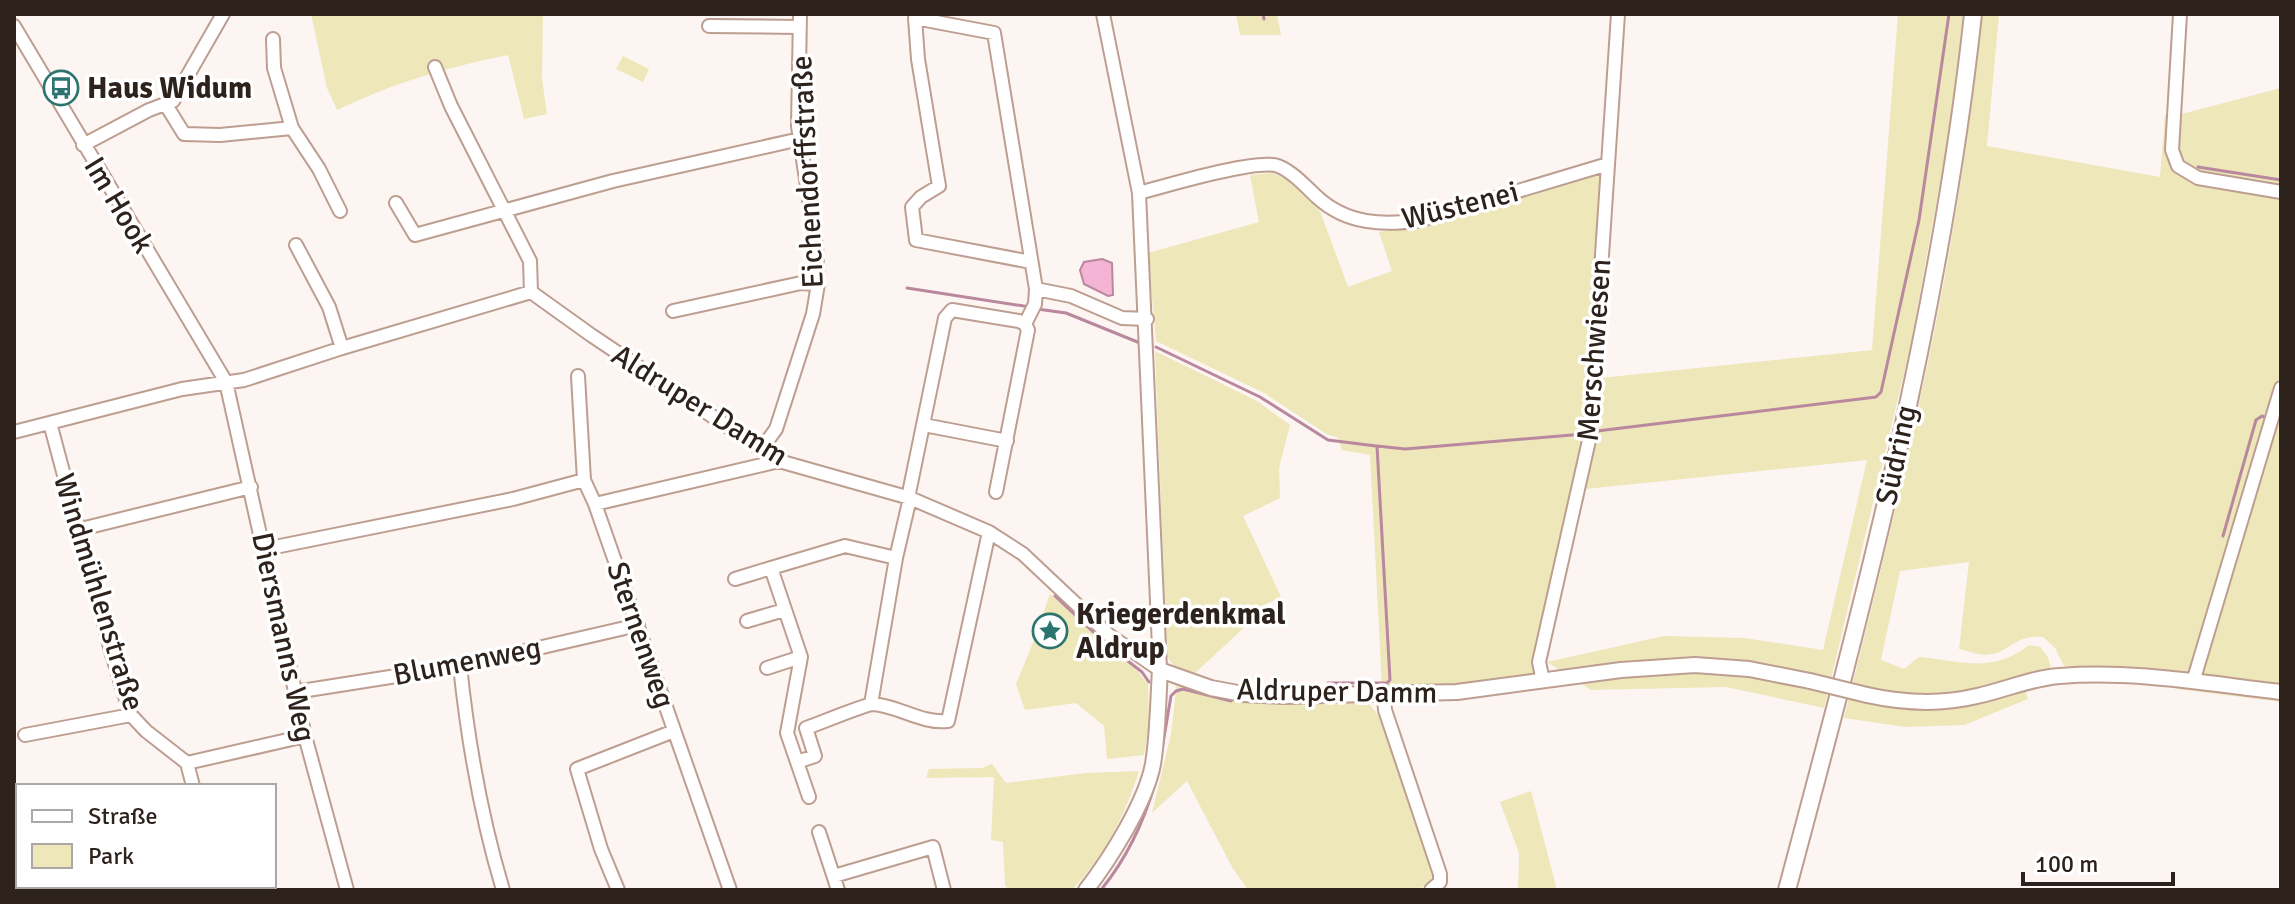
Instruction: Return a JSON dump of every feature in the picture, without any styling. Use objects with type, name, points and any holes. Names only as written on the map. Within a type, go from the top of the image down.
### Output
[{"type":"main road","name":"Südring","points":[[1787,890],[1867,591],[1923,334],[1949,190],[1973,14]]},
{"type":"street","points":[[83,145],[149,110],[173,101],[223,14]]},
{"type":"street","points":[[1086,890],[1107,862],[1132,817],[1152,766],[1160,670],[1147,319],[1139,193],[1103,14]]},
{"type":"street","name":"Merschwiesen","points":[[1543,681],[1539,662],[1590,436],[1618,14]]},
{"type":"street","points":[[2180,14],[2172,150],[2178,166],[2198,178],[2281,192]]},
{"type":"street","points":[[996,492],[1036,289],[994,33],[915,18],[918,59],[939,186],[912,207],[916,240],[1031,262]]},
{"type":"street","name":"Eichendorffstraße","points":[[709,26],[799,21],[800,139],[816,246],[818,284],[813,314],[776,429],[768,440],[756,445]]},
{"type":"street","name":"Im Hook","points":[[14,26],[226,382]]},
{"type":"street","points":[[273,39],[274,68],[292,128],[319,169],[340,211]]},
{"type":"street","points":[[14,432],[182,389],[244,380],[531,292],[530,261],[451,106],[435,67]]},
{"type":"street","points":[[166,105],[184,134],[220,135],[292,128]]},
{"type":"street","points":[[396,203],[415,235],[613,181],[800,139]]},
{"type":"street","name":"Wüstenei","points":[[1139,193],[1234,168],[1276,165],[1295,176],[1328,207],[1374,223],[1399,223],[1421,220],[1608,164]]},
{"type":"street","points":[[296,245],[329,307],[342,348]]},
{"type":"street","points":[[673,311],[801,283],[818,284]]},
{"type":"street","points":[[1036,289],[1071,296],[1122,318],[1147,319]]},
{"type":"street","name":"Aldruper Damm","points":[[531,292],[779,461],[909,498],[989,532],[1023,554],[1109,635],[1160,670],[1211,688],[1243,694],[1457,692],[1621,670],[1695,665],[1749,669],[1896,701],[1930,702],[1974,697],[2041,678],[2097,674],[2281,692]]},
{"type":"street","points":[[871,704],[896,558],[945,318],[952,310],[1031,314]]},
{"type":"street","name":"Sternenweg","points":[[578,376],[584,480],[730,890]]},
{"type":"street","name":"Diersmanns Weg","points":[[226,382],[305,736],[347,890]]},
{"type":"street","points":[[2193,682],[2281,388]]},
{"type":"street","name":"Windmühlenstraße","points":[[50,423],[77,530],[131,715],[187,763]]},
{"type":"street","points":[[924,425],[1007,441]]},
{"type":"street","points":[[595,504],[779,461]]},
{"type":"street","points":[[265,549],[513,499],[584,480]]},
{"type":"street","points":[[77,530],[251,487]]},
{"type":"street","points":[[787,733],[834,720],[871,704],[937,722],[948,721],[989,532]]},
{"type":"street","points":[[735,579],[845,546],[896,558]]},
{"type":"street","points":[[771,568],[801,657],[787,733],[809,797]]},
{"type":"street","points":[[747,621],[784,610]]},
{"type":"street","name":"Blumenweg","points":[[295,692],[460,666],[638,625]]},
{"type":"street","points":[[767,668],[801,657]]},
{"type":"street","points":[[460,666],[467,732],[479,796],[503,890]]},
{"type":"street","points":[[1384,695],[1385,710],[1440,874],[1440,882],[1431,890]]},
{"type":"street","points":[[25,735],[131,715]]},
{"type":"street","points":[[797,762],[815,756],[806,728]]},
{"type":"street","points":[[618,890],[601,849],[577,769],[674,731]]},
{"type":"street","points":[[192,784],[187,763],[305,736]]},
{"type":"street","points":[[819,832],[838,890]]},
{"type":"street","points":[[834,876],[933,847],[944,890]]},
{"type":"green space","points":[[311,14],[543,14],[542,78],[547,114],[524,119],[508,55],[421,77],[337,110],[327,88]]},
{"type":"green space","points":[[1236,14],[1277,14],[1281,35],[1240,35]]},
{"type":"green space","points":[[1898,14],[1963,14],[1949,133],[1910,348],[1824,708],[1726,687],[1591,690],[1547,662],[1664,636],[1745,638],[1823,650],[1867,460],[1585,489],[1594,442],[1600,378],[1872,350]]},
{"type":"green space","points":[[1981,14],[1999,14],[1987,146],[2160,177],[2165,115],[2178,115],[2281,88],[2281,190],[2272,197],[2281,199],[2281,702],[2177,689],[2181,674],[2064,666],[2055,648],[2043,637],[2025,638],[1994,654],[1976,654],[1959,649],[1969,562],[1900,571],[1881,660],[1904,669],[1919,657],[1990,663],[2016,654],[2029,645],[2040,647],[2048,657],[2051,669],[2021,676],[2028,699],[1964,725],[1905,727],[1844,718],[1927,368],[1972,103]],"holes":[[[2268,409],[2279,412],[2232,542]]]},
{"type":"green space","points":[[623,56],[649,69],[643,82],[616,69]]},
{"type":"green space","points":[[1603,170],[1584,441],[1534,674],[1457,686],[1382,687],[1370,455],[1342,450],[1337,437],[1328,435],[1264,393],[1156,341],[1148,253],[1259,222],[1250,175],[1272,173],[1288,180],[1320,211],[1348,287],[1392,271],[1379,232],[1418,225]]},
{"type":"green space","points":[[1155,351],[1257,401],[1290,425],[1279,468],[1280,498],[1243,516],[1281,597],[1247,613],[1251,621],[1192,676],[1178,671],[1167,657]]},
{"type":"green space","points":[[1050,594],[1133,666],[1148,683],[1149,723],[1144,755],[1107,759],[1104,726],[1076,703],[1025,710],[1016,684],[1034,640],[1050,642],[1058,627],[1043,614]]},
{"type":"green space","points":[[1177,682],[1242,699],[1308,703],[1367,701],[1382,720],[1437,877],[1431,884],[1413,890],[1248,890],[1232,867],[1187,781],[1152,813],[1171,734]]},
{"type":"green space","points":[[992,764],[1006,783],[1086,773],[1139,771],[1112,835],[1072,890],[1010,890],[1005,886],[1003,842],[991,840],[994,777],[926,778],[929,769],[982,768]]},
{"type":"green space","points":[[1531,791],[1557,890],[1518,890],[1519,853],[1500,802]]},
{"type":"shaded area","points":[[1102,259],[1112,263],[1113,295],[1108,296],[1084,284],[1080,270],[1084,262]]},
{"type":"waterway","points":[[1263,14],[1264,19]]},
{"type":"waterway","points":[[1597,431],[1876,397],[1881,392],[1919,220],[1949,14]]},
{"type":"waterway","points":[[2198,167],[2281,180]]},
{"type":"waterway","points":[[907,288],[1030,307]]},
{"type":"waterway","points":[[1037,309],[1066,313],[1140,343]]},
{"type":"waterway","points":[[1156,347],[1260,397],[1328,440],[1376,446]]},
{"type":"waterway","points":[[2223,536],[2256,420],[2262,416],[2267,418]]},
{"type":"waterway","points":[[1328,683],[1387,683],[1390,680],[1377,446],[1405,449],[1584,434]]},
{"type":"waterway","points":[[1055,596],[1106,644],[1142,672],[1149,682]]},
{"type":"waterway","points":[[1160,761],[1171,696],[1176,691],[1183,689],[1231,701]]},
{"type":"waterway","points":[[1101,890],[1133,840],[1155,783]]},
{"type":"place","name":"Haus Widum","points":[[61,88]]},
{"type":"place","name":"Kriegerdenkmal Aldrup","points":[[1050,631]]}]
